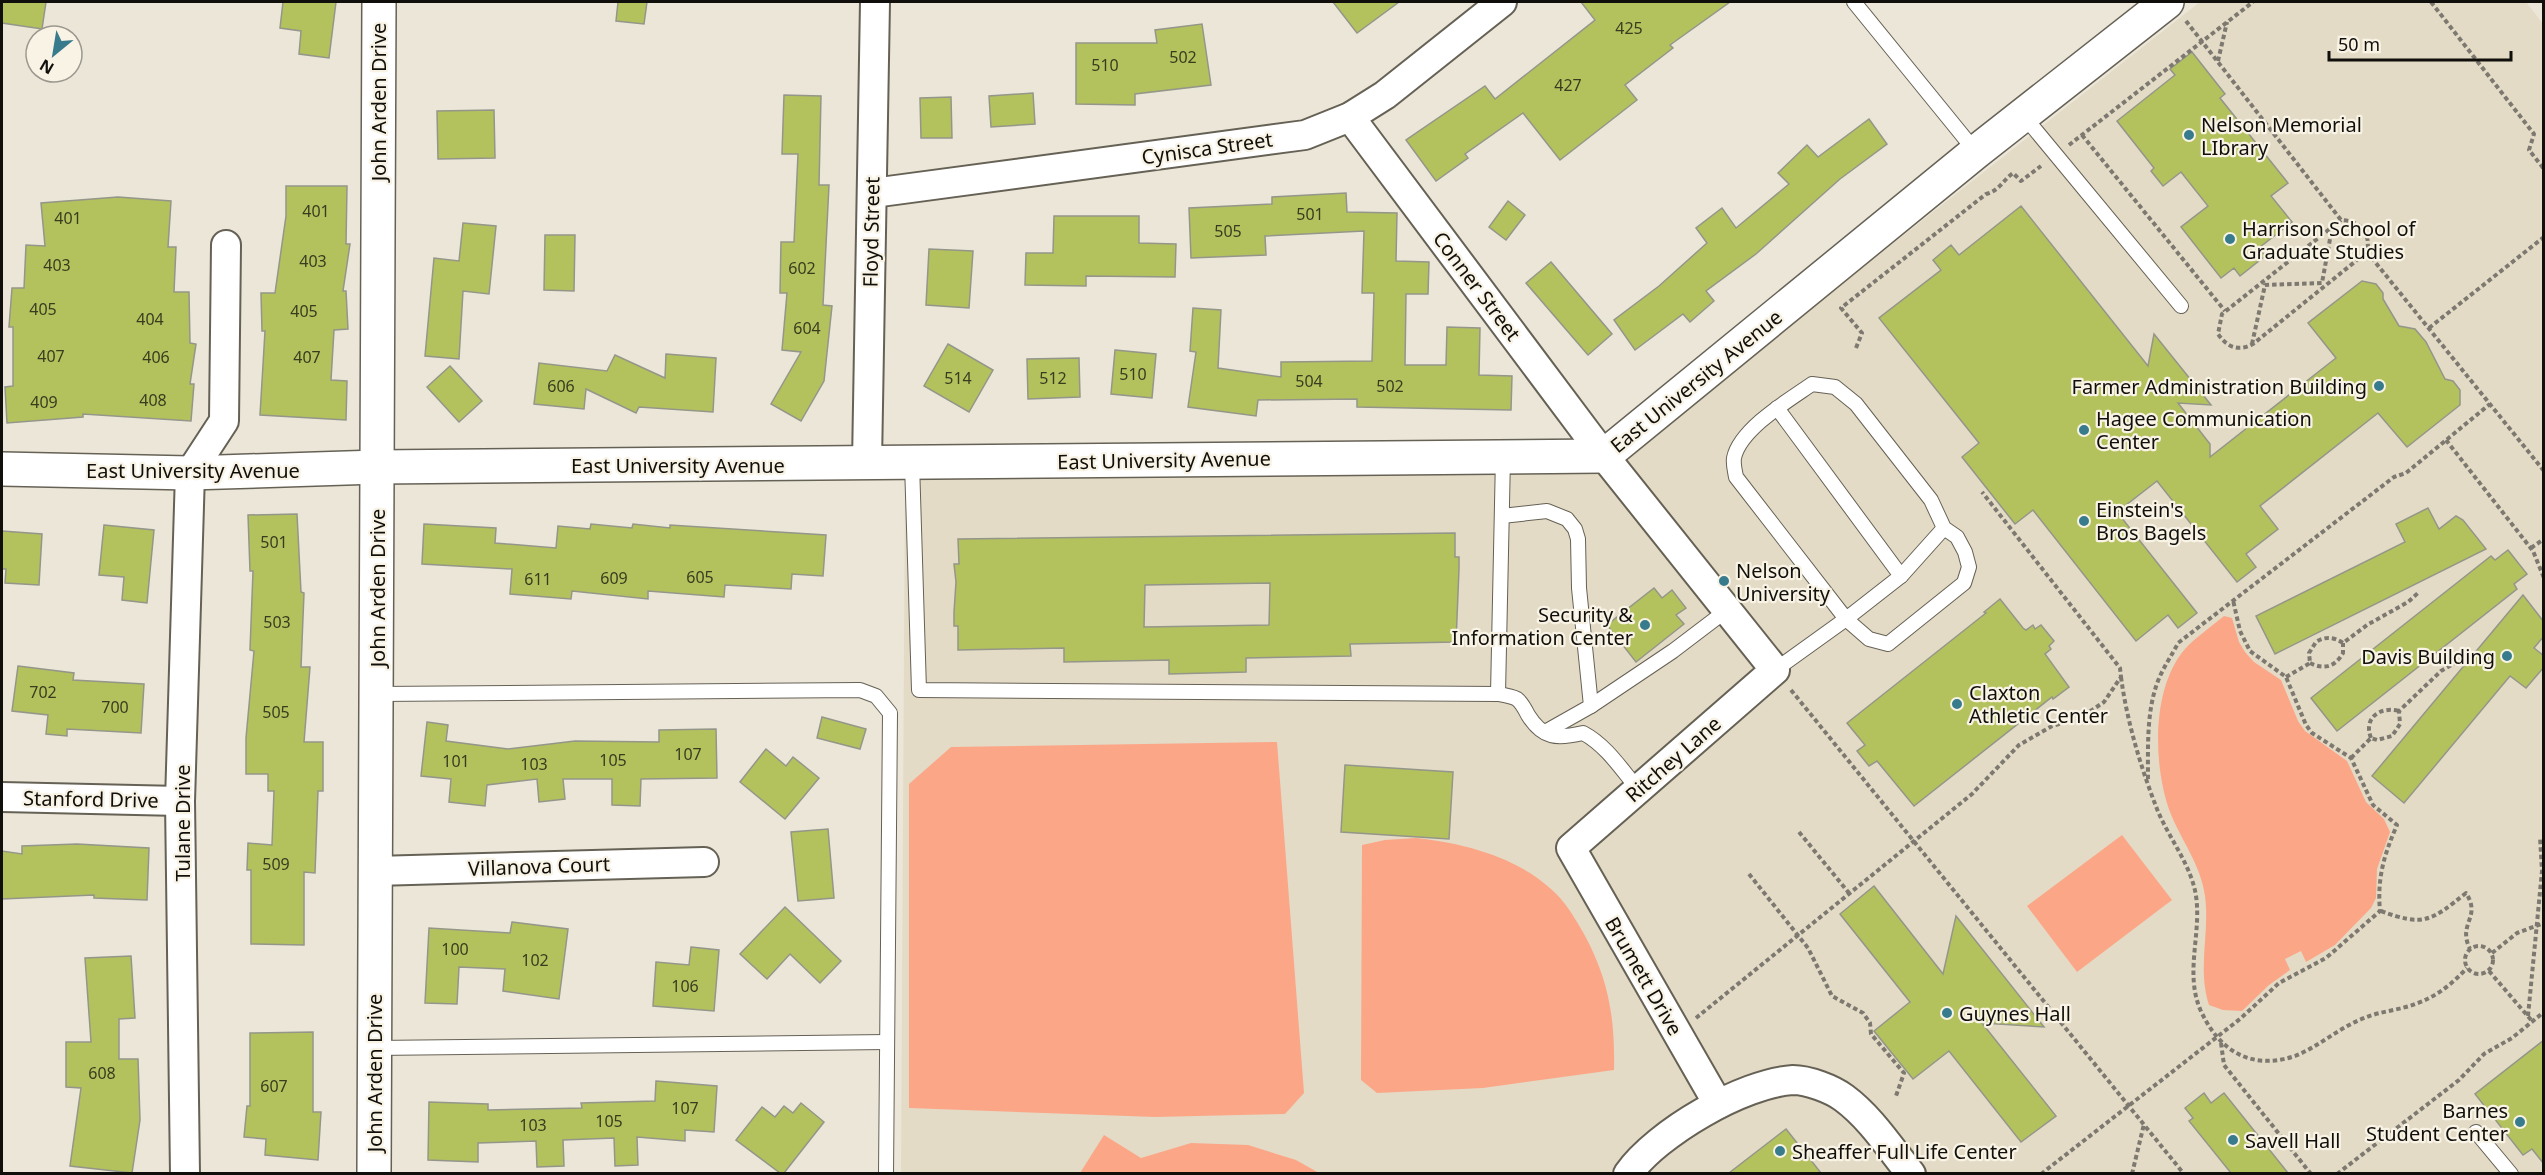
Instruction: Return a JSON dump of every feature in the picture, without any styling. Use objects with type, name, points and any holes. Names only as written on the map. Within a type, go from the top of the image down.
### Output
[{"type":"street","name":"John Arden Drive","points":[[374,1173],[378,694],[379,2]]},
{"type":"street","name":"Floyd Street","points":[[867,463],[875,2]]},
{"type":"street","name":"Cynisca Street","points":[[873,193],[1305,135],[1350,117],[1385,95],[1502,2]]},
{"type":"street","name":"East University Avenue","points":[[2,469],[190,472],[377,467],[1604,456],[1976,152],[2024,115],[2175,9]]},
{"type":"street","name":"Conner Street","points":[[1350,117],[1604,456],[1775,670]]},
{"type":"street","points":[[190,472],[224,421],[226,245]]},
{"type":"street","name":"Tulane Drive","points":[[185,1173],[180,801],[190,472]]},
{"type":"street","name":"Ritchey Lane","points":[[1570,848],[1775,670]]},
{"type":"street","name":"Stanford Drive","points":[[2,797],[180,801]]},
{"type":"street","name":"Brumett Drive","points":[[1570,848],[1718,1104]]},
{"type":"street","name":"Villanova Court","points":[[375,871],[704,862]]},
{"type":"street","points":[[1628,1173],[1659,1144],[1700,1114],[1745,1092],[1794,1080],[1820,1086],[1843,1097],[1864,1117],[1911,1173]]},
{"type":"lane","points":[[1854,2],[1976,152]]},
{"type":"lane","points":[[2024,115],[2181,306]]},
{"type":"lane","points":[[1812,384],[1835,387],[1856,404],[1931,500],[1944,528],[1958,537],[1965,552],[1969,567],[1965,583],[1888,644],[1869,639],[1846,619],[1736,477],[1733,460],[1740,442],[1777,408],[1812,384]]},
{"type":"lane","points":[[1777,408],[1901,576]]},
{"type":"lane","points":[[1498,694],[1503,457]]},
{"type":"lane","points":[[912,463],[919,690],[1498,694],[1514,697],[1521,702],[1533,723],[1545,732],[1558,738],[1583,733],[1589,736],[1603,747],[1638,789]]},
{"type":"lane","points":[[1502,516],[1547,510],[1567,519],[1575,529],[1578,539],[1579,588],[1591,706]]},
{"type":"lane","points":[[1775,670],[1901,576],[1944,528]]},
{"type":"lane","points":[[1545,732],[1591,706],[1673,651],[1727,610]]},
{"type":"lane","points":[[378,694],[860,690],[876,696],[890,713],[886,1173]]},
{"type":"lane","points":[[374,1048],[887,1042]]},
{"type":"lane","points":[[2476,1132],[2511,1173]]},
{"type":"path","points":[[1856,348],[1862,333],[1841,308],[1986,194],[1994,192],[2013,172],[2021,182],[2253,2]]},
{"type":"path","points":[[2431,2],[2534,134],[2529,150],[2544,169]]},
{"type":"path","points":[[2175,9],[2341,220]]},
{"type":"path","points":[[2218,62],[2227,21]]},
{"type":"path","points":[[2082,135],[2224,311]]},
{"type":"path","points":[[2367,252],[2323,285],[2252,345],[2239,348],[2223,342],[2218,334],[2219,319],[2224,311],[2264,284],[2341,220],[2349,220],[2364,229],[2368,236],[2367,252],[2544,471]]},
{"type":"path","points":[[2323,285],[2332,227]]},
{"type":"path","points":[[2429,328],[2544,237]]},
{"type":"path","points":[[2264,284],[2323,285]]},
{"type":"path","points":[[2252,345],[2264,284]]},
{"type":"path","points":[[2148,784],[2151,714],[2161,673],[2178,643],[2394,477],[2406,473],[2490,404]]},
{"type":"path","points":[[2446,440],[2531,548],[2544,578]]},
{"type":"path","points":[[1982,492],[2120,668],[2127,710],[2148,784],[2158,811],[2194,885],[2196,909],[2194,987],[2200,1007],[2221,1043],[2232,1052],[2260,1061],[2296,1055],[2368,1017],[2415,1005],[2430,998],[2444,990],[2467,968]]},
{"type":"path","points":[[2531,548],[2544,539]]},
{"type":"path","points":[[2343,643],[2367,625],[2408,602],[2419,592]]},
{"type":"path","points":[[2233,600],[2240,631],[2250,651],[2286,677],[2306,725],[2312,733],[2351,758],[2373,805],[2397,825],[2380,874],[2378,888],[2380,911]]},
{"type":"path","points":[[2310,663],[2308,659],[2312,647],[2321,638],[2336,638],[2343,643]]},
{"type":"path","points":[[2286,677],[2310,663],[2326,667],[2335,664],[2343,653],[2343,643]]},
{"type":"path","points":[[2399,711],[2441,671],[2467,656]]},
{"type":"path","points":[[1775,670],[2184,1173]]},
{"type":"path","points":[[1677,1034],[1972,794],[2019,745],[2052,726],[2067,723],[2091,712],[2109,695],[2121,677]]},
{"type":"path","points":[[2371,738],[2369,726],[2374,715],[2387,708],[2399,711]]},
{"type":"path","points":[[2371,738],[2377,741],[2392,736],[2400,724],[2399,711]]},
{"type":"path","points":[[2351,758],[2371,738]]},
{"type":"path","points":[[1799,832],[1849,893]]},
{"type":"path","points":[[2528,1016],[2542,871],[2540,837]]},
{"type":"path","points":[[1749,874],[1808,948],[1832,996],[1863,1013],[1870,1023],[1871,1034],[1904,1073],[1896,1096]]},
{"type":"path","points":[[2380,911],[2414,921],[2428,919],[2439,914],[2466,893],[2473,904],[2465,937],[2470,949]]},
{"type":"path","points":[[2041,1173],[2215,1036],[2240,1019],[2279,983],[2337,950],[2380,911]]},
{"type":"path","points":[[2492,953],[2517,933],[2544,923]]},
{"type":"path","points":[[2485,946],[2492,953],[2494,962],[2489,971],[2476,974],[2467,968],[2465,960],[2470,949],[2485,946]]},
{"type":"path","points":[[2489,971],[2532,1022]]},
{"type":"path","points":[[2337,1173],[2459,1080],[2484,1054],[2512,1038],[2544,1012]]},
{"type":"path","points":[[2221,1043],[2224,1065],[2312,1173]]},
{"type":"path","points":[[2132,1173],[2144,1123]]},
{"type":"shaded area","name":"Nelson University","points":[[2200,2],[2526,2],[2543,24],[2543,1173],[901,1174],[905,476],[1615,462]]},
{"type":"shaded area","points":[[2224,616],[2232,618],[2239,642],[2245,652],[2254,662],[2281,680],[2298,721],[2305,731],[2347,761],[2366,802],[2384,819],[2390,832],[2377,869],[2376,898],[2371,908],[2335,945],[2306,962],[2301,951],[2285,959],[2290,970],[2269,985],[2242,1011],[2223,1010],[2209,1005],[2204,977],[2206,910],[2203,885],[2170,812],[2160,773],[2158,750],[2161,706],[2166,684],[2174,665],[2189,645]]},
{"type":"shaded area","points":[[1277,742],[1304,1093],[1285,1114],[1155,1117],[909,1108],[909,784],[951,747]]},
{"type":"shaded area","points":[[2122,835],[2172,900],[2077,972],[2027,906]]},
{"type":"shaded area","points":[[1416,838],[1451,843],[1505,860],[1537,878],[1561,899],[1593,951],[1605,984],[1612,1016],[1614,1070],[1483,1088],[1377,1093],[1361,1080],[1362,845],[1385,840]]},
{"type":"shaded area","points":[[1104,1135],[1141,1158],[1191,1143],[1248,1145],[1296,1160],[1319,1173],[1080,1173]]},
{"type":"building","points":[[2,2],[46,2],[43,24],[24,24],[24,26],[2,23]]},
{"type":"building","points":[[283,2],[336,2],[329,58],[299,54],[301,31],[280,28]]},
{"type":"building","points":[[618,2],[647,2],[644,24],[616,21]]},
{"type":"building","points":[[1333,2],[1399,2],[1357,33]]},
{"type":"building","points":[[1581,2],[1730,2],[1670,45],[1673,48],[1625,85],[1637,100],[1560,160],[1523,113],[1465,154],[1468,158],[1436,181],[1406,140],[1485,86],[1495,99],[1595,20]]},
{"type":"building","points":[[1202,24],[1211,85],[1135,94],[1135,105],[1076,104],[1076,43],[1157,43],[1155,30]]},
{"type":"building","name":"Nelson Memorial LIbrary","points":[[2192,52],[2225,94],[2220,98],[2288,183],[2271,196],[2292,222],[2259,248],[2265,256],[2240,276],[2234,268],[2221,278],[2181,227],[2208,206],[2181,172],[2163,186],[2151,171],[2154,168],[2117,121],[2175,75],[2170,69]]},
{"type":"building","points":[[1033,93],[1035,124],[991,127],[989,96]]},
{"type":"building","points":[[784,95],[821,96],[819,185],[829,185],[823,305],[832,306],[824,381],[801,421],[771,404],[801,352],[782,350],[787,293],[780,293],[781,242],[794,242],[798,154],[782,154]]},
{"type":"building","points":[[951,97],[952,138],[921,138],[920,98]]},
{"type":"building","points":[[494,110],[495,158],[438,159],[437,111]]},
{"type":"building","points":[[1869,119],[1887,144],[1840,179],[1756,254],[1706,291],[1714,301],[1690,322],[1683,314],[1635,350],[1614,320],[1659,286],[1707,243],[1696,228],[1722,208],[1736,228],[1789,184],[1778,173],[1807,145],[1818,157]]},
{"type":"building","points":[[286,186],[347,186],[346,244],[350,244],[343,291],[346,291],[348,329],[334,330],[331,380],[347,381],[346,420],[260,415],[265,331],[262,331],[261,293],[275,293],[286,216]]},
{"type":"building","points":[[1346,193],[1347,212],[1397,213],[1396,261],[1429,262],[1428,294],[1406,294],[1405,365],[1446,365],[1447,327],[1480,328],[1479,375],[1512,376],[1511,410],[1357,407],[1357,399],[1258,400],[1256,416],[1188,407],[1196,352],[1190,351],[1193,308],[1221,310],[1218,368],[1281,377],[1281,362],[1372,361],[1374,293],[1362,293],[1364,231],[1265,236],[1266,255],[1191,258],[1189,208],[1272,204],[1272,197]]},
{"type":"building","points":[[118,197],[171,201],[168,247],[176,247],[174,292],[189,292],[190,343],[196,344],[190,384],[194,384],[191,421],[83,414],[83,417],[7,423],[5,387],[13,386],[13,327],[9,327],[12,288],[24,288],[26,245],[45,246],[41,203]]},
{"type":"building","points":[[1508,201],[1525,215],[1506,240],[1489,227]]},
{"type":"building","name":"Hagee Communication Center","points":[[2021,206],[2148,366],[2154,334],[2211,405],[2178,403],[2210,444],[2210,457],[2336,358],[2308,323],[2362,281],[2376,284],[2383,293],[2383,299],[2399,326],[2415,329],[2426,342],[2445,379],[2453,381],[2460,390],[2460,405],[2407,447],[2378,413],[2260,506],[2278,529],[2246,554],[2256,567],[2237,582],[2157,481],[2117,512],[2197,613],[2178,628],[2168,615],[2136,641],[2033,510],[2015,524],[1962,457],[1979,443],[1879,318],[1941,270],[1933,260],[1951,245],[1959,255]]},
{"type":"building","points":[[1054,216],[1139,216],[1139,243],[1176,244],[1175,277],[1086,276],[1086,286],[1025,285],[1026,253],[1053,253]]},
{"type":"building","points":[[463,223],[496,226],[489,294],[463,291],[459,359],[425,356],[434,258],[459,261]]},
{"type":"building","points":[[545,235],[575,235],[574,291],[544,290]]},
{"type":"building","points":[[929,249],[973,251],[969,308],[926,305]]},
{"type":"building","points":[[1551,262],[1612,334],[1588,355],[1526,283]]},
{"type":"building","points":[[948,344],[993,370],[969,412],[924,386]]},
{"type":"building","points":[[1115,350],[1156,354],[1152,398],[1111,394]]},
{"type":"building","points":[[666,354],[716,358],[713,412],[639,407],[636,413],[586,389],[584,409],[534,404],[539,363],[607,371],[615,355],[665,378]]},
{"type":"building","points":[[1079,358],[1080,397],[1028,399],[1027,359]]},
{"type":"building","points":[[450,366],[482,401],[459,422],[427,387]]},
{"type":"building","points":[[2428,508],[2439,529],[2456,516],[2463,520],[2486,549],[2275,654],[2256,616],[2405,542],[2396,524]]},
{"type":"building","points":[[297,514],[301,592],[304,593],[301,667],[310,667],[304,742],[323,742],[323,791],[318,791],[315,873],[304,872],[304,945],[251,944],[251,870],[247,870],[248,843],[272,845],[274,791],[268,791],[268,774],[246,774],[246,738],[254,651],[250,650],[253,571],[250,571],[248,515]]},
{"type":"building","points":[[424,524],[496,528],[495,543],[556,548],[558,526],[590,529],[591,524],[632,528],[633,524],[670,528],[670,525],[826,535],[823,576],[792,574],[791,589],[725,585],[724,597],[648,591],[648,599],[572,591],[571,599],[510,594],[512,569],[422,564]]},
{"type":"building","points":[[104,525],[154,530],[147,603],[122,600],[124,577],[99,575]]},
{"type":"building","points":[[2,531],[42,534],[39,585],[5,583],[6,569],[2,569]]},
{"type":"building","points":[[1455,533],[1455,557],[1459,557],[1456,642],[1350,644],[1351,656],[1246,658],[1246,672],[1169,674],[1169,660],[1064,662],[1064,648],[958,650],[958,626],[954,626],[956,582],[954,564],[959,564],[958,539]],"holes":[[[1270,583],[1269,625],[1144,627],[1145,585]]]},
{"type":"building","points":[[2508,550],[2527,574],[2514,584],[2517,589],[2337,731],[2311,698],[2491,556],[2495,560]]},
{"type":"building","name":"Security & Information Center","points":[[1654,588],[1662,598],[1672,590],[1686,608],[1676,615],[1684,624],[1636,662],[1607,625]]},
{"type":"building","points":[[2523,595],[2544,622],[2544,636],[2534,648],[2544,656],[2544,667],[2526,688],[2510,676],[2404,803],[2372,776]]},
{"type":"building","name":"Claxton Athletic Center","points":[[2000,599],[2023,628],[2026,630],[2033,625],[2035,629],[2041,625],[2054,641],[2049,646],[2051,649],[2045,654],[2069,687],[2053,699],[2052,697],[1914,806],[1877,761],[1869,766],[1857,751],[1865,745],[1847,723],[1986,613],[1984,612]]},
{"type":"building","points":[[18,666],[74,673],[73,680],[144,684],[141,733],[67,729],[67,736],[46,734],[48,715],[12,711]]},
{"type":"building","points":[[822,717],[866,729],[860,749],[817,738]]},
{"type":"building","points":[[427,722],[448,725],[446,741],[508,749],[575,741],[659,742],[659,730],[716,729],[717,778],[641,779],[640,806],[612,805],[612,779],[563,779],[565,799],[539,802],[537,779],[487,785],[485,806],[449,802],[451,779],[421,776]]},
{"type":"building","points":[[766,749],[786,766],[793,757],[819,778],[785,819],[740,782]]},
{"type":"building","points":[[1345,765],[1453,772],[1449,839],[1341,832]]},
{"type":"building","points":[[828,829],[834,898],[798,901],[791,832]]},
{"type":"building","points":[[77,844],[149,848],[147,900],[94,898],[94,895],[2,899],[2,851],[22,854],[22,846]]},
{"type":"building","name":"Guynes Hall","points":[[1874,886],[1943,974],[1956,916],[2044,1027],[1982,1023],[2056,1116],[2021,1142],[1949,1051],[1913,1079],[1874,1031],[1910,1002],[1840,914]]},
{"type":"building","points":[[785,907],[841,961],[820,983],[790,954],[767,979],[740,954]]},
{"type":"building","points":[[512,922],[568,929],[559,999],[503,991],[505,969],[459,967],[457,1004],[425,1003],[429,928],[510,933]]},
{"type":"building","points":[[691,947],[719,950],[714,1011],[653,1006],[656,962],[689,965]]},
{"type":"building","points":[[131,956],[135,1018],[119,1019],[119,1059],[138,1059],[140,1120],[132,1173],[70,1166],[81,1088],[66,1087],[66,1042],[91,1042],[85,958]]},
{"type":"building","points":[[313,1032],[313,1112],[321,1112],[318,1160],[265,1155],[266,1139],[244,1137],[247,1106],[250,1106],[250,1033]]},
{"type":"building","name":"Barnes Student Center","points":[[2544,1040],[2544,1164],[2532,1149],[2523,1155],[2475,1094]]},
{"type":"building","points":[[656,1081],[717,1086],[714,1132],[685,1130],[685,1141],[637,1137],[638,1165],[615,1166],[614,1138],[563,1140],[564,1166],[537,1167],[536,1141],[478,1143],[478,1162],[428,1160],[429,1102],[488,1104],[488,1110],[582,1108],[581,1103],[655,1101]]},
{"type":"building","name":"Savell Hall","points":[[2204,1093],[2211,1103],[2224,1093],[2288,1173],[2231,1173],[2189,1121],[2193,1118],[2185,1108]]},
{"type":"building","points":[[801,1103],[824,1122],[784,1173],[780,1173],[736,1140],[762,1107],[775,1117],[784,1106],[793,1113]]},
{"type":"building","name":"Sheaffer Full Life Center","points":[[1786,1129],[1821,1173],[1729,1173]]},
{"type":"place","name":"Nelson Memorial LIbrary","points":[[2189,135]]},
{"type":"place","name":"Harrison School of Graduate Studies","points":[[2230,239]]},
{"type":"place","name":"Farmer Administration Building","points":[[2379,386]]},
{"type":"place","name":"Hagee Communication Center","points":[[2084,430]]},
{"type":"place","name":"Einstein's Bros Bagels","points":[[2084,521]]},
{"type":"place","name":"Nelson University","points":[[1724,581]]},
{"type":"place","name":"Security & Information Center","points":[[1645,625]]},
{"type":"place","name":"Davis Building","points":[[2507,656]]},
{"type":"place","name":"Claxton Athletic Center","points":[[1957,704]]},
{"type":"place","name":"Guynes Hall","points":[[1947,1013]]},
{"type":"place","name":"Barnes Student Center","points":[[2520,1122]]},
{"type":"place","name":"Savell Hall","points":[[2233,1140]]},
{"type":"place","name":"Sheaffer Full Life Center","points":[[1780,1151]]}]
